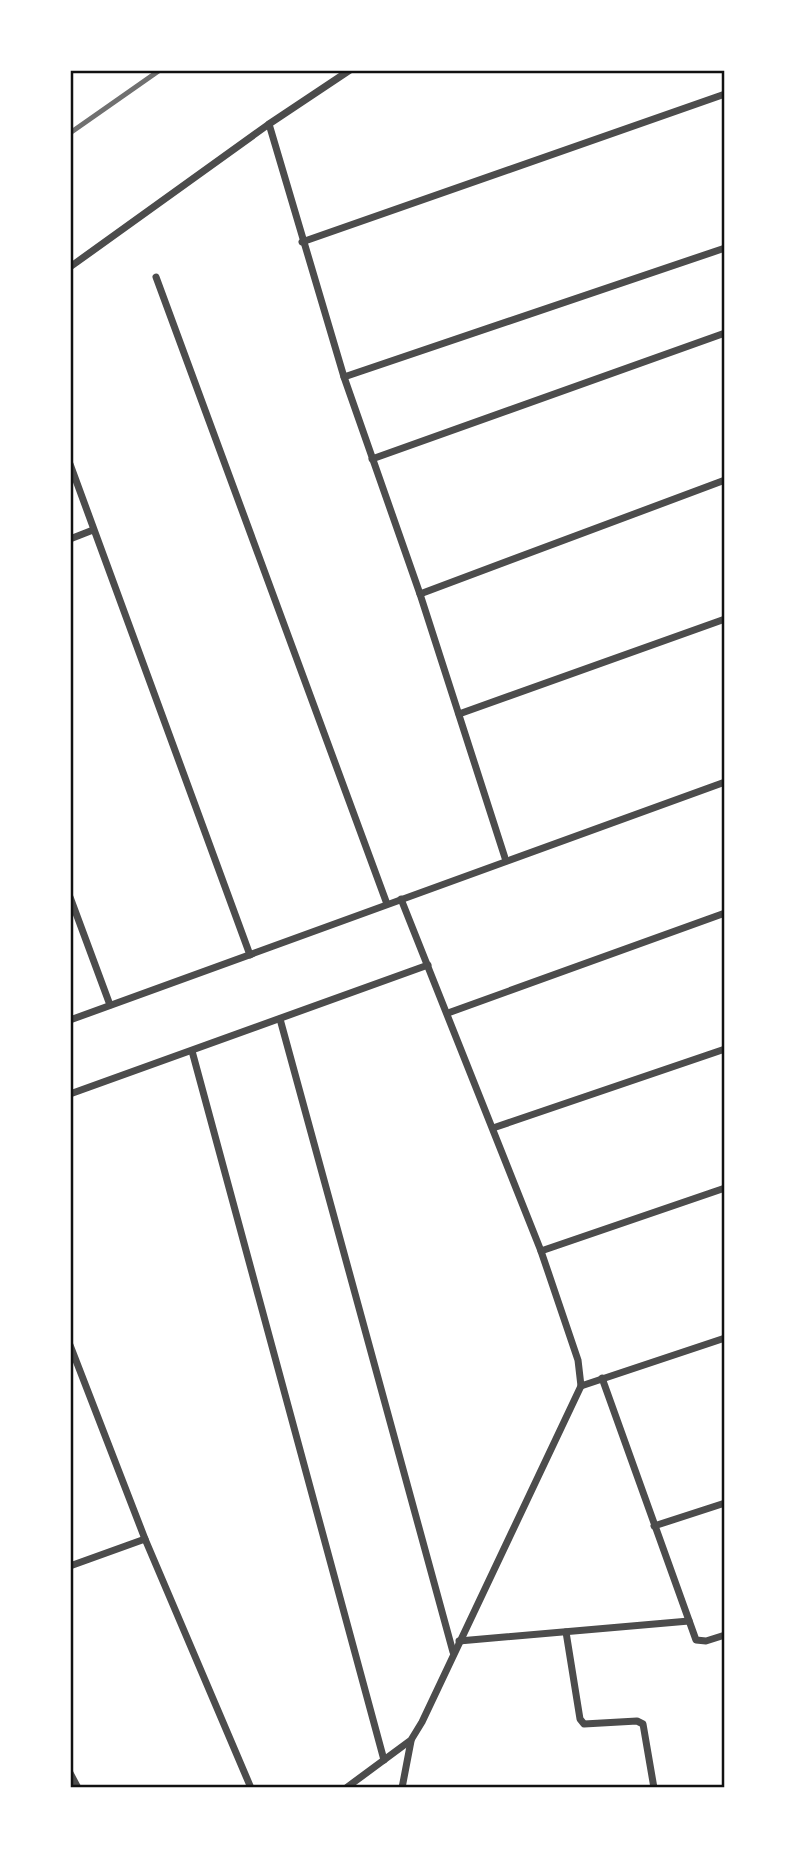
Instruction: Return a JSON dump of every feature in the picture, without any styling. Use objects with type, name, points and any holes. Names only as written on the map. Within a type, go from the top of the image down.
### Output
[{"type":"street","points":[[70,267],[269,124],[350,70]]},
{"type":"street","points":[[302,242],[725,94]]},
{"type":"street","points":[[269,124],[344,377],[420,594],[506,861]]},
{"type":"street","points":[[344,377],[725,248]]},
{"type":"street","points":[[156,277],[387,904]]},
{"type":"street","points":[[372,460],[725,333]]},
{"type":"street","points":[[70,464],[250,955]]},
{"type":"street","points":[[420,594],[725,480]]},
{"type":"street","points":[[70,538],[93,530]]},
{"type":"street","points":[[459,714],[725,620]]},
{"type":"street","points":[[70,1020],[725,782]]},
{"type":"street","points":[[70,897],[110,1005]]},
{"type":"street","points":[[401,899],[541,1251],[578,1360],[581,1385],[411,1740],[402,1788]]},
{"type":"street","points":[[448,1013],[725,913]]},
{"type":"street","points":[[70,1094],[428,965]]},
{"type":"street","points":[[280,1019],[453,1653]]},
{"type":"street","points":[[493,1128],[725,1049]]},
{"type":"street","points":[[191,1051],[384,1760]]},
{"type":"street","points":[[541,1251],[725,1188]]},
{"type":"street","points":[[581,1385],[725,1338]]},
{"type":"street","points":[[70,1347],[145,1539],[251,1788]]},
{"type":"street","points":[[601,1378],[696,1640],[706,1641],[725,1635]]},
{"type":"street","points":[[654,1526],[725,1503]]},
{"type":"street","points":[[70,1566],[145,1539]]},
{"type":"street","points":[[459,1641],[689,1622]]},
{"type":"street","points":[[566,1632],[580,1719],[584,1724],[637,1721],[643,1724],[654,1788]]},
{"type":"street","points":[[346,1788],[411,1740]]},
{"type":"street","points":[[70,1773],[78,1788]]},
{"type":"railway","points":[[70,133],[160,70]]}]
